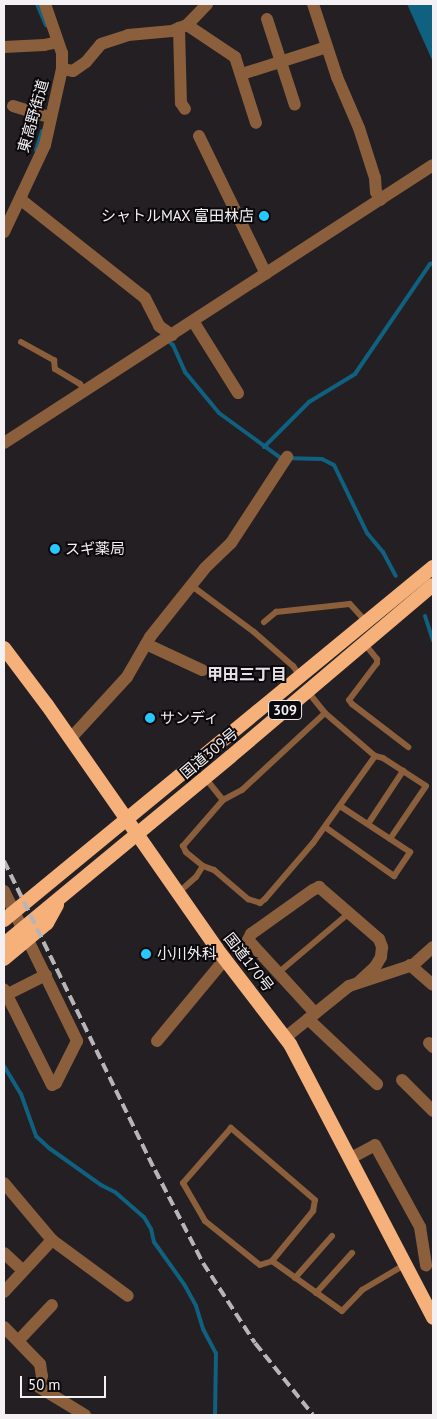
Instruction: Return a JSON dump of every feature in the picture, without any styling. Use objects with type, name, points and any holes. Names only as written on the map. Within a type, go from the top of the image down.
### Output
[{"type":"highway","name":"国道309号","points":[[9,916],[433,566]]},
{"type":"highway","name":"国道309号","points":[[4,944],[24,935],[63,896],[433,585]]},
{"type":"highway","name":"国道170号","points":[[4,648],[225,959],[286,1037],[351,1158],[433,1318]]},
{"type":"highway","name":"309","points":[[4,959],[24,935]]},
{"type":"street","name":"東高野街道","points":[[4,232],[45,145],[62,69],[62,53],[45,4]]},
{"type":"street","points":[[62,69],[73,71],[86,62],[101,44],[128,35],[172,31],[183,26],[207,4]]},
{"type":"street","points":[[313,4],[327,47],[360,128],[375,178],[376,192],[384,198]]},
{"type":"street","points":[[267,19],[295,105]]},
{"type":"street","points":[[183,26],[235,57],[242,74],[256,123]]},
{"type":"street","points":[[183,26],[181,103],[185,109]]},
{"type":"street","points":[[4,47],[44,45],[58,42]]},
{"type":"street","points":[[242,74],[327,47]]},
{"type":"street","points":[[13,106],[50,117]]},
{"type":"street","points":[[199,136],[266,274]]},
{"type":"street","points":[[4,443],[433,165]]},
{"type":"street","points":[[21,196],[145,298],[159,326],[168,337]]},
{"type":"street","points":[[193,321],[238,393]]},
{"type":"street","points":[[70,739],[127,677],[146,644],[192,586],[231,543],[287,457]]},
{"type":"street","points":[[146,644],[202,670]]},
{"type":"street","points":[[359,982],[375,967],[381,958],[382,947],[379,938],[319,887],[251,934],[248,940],[278,973],[312,1016],[377,1084]]},
{"type":"street","points":[[4,891],[9,916],[24,935],[46,975],[77,1041],[60,1075],[52,1085],[5,993],[46,975]]},
{"type":"street","points":[[286,1037],[349,986],[410,965],[433,947]]},
{"type":"street","points":[[157,1041],[225,959]]},
{"type":"street","points":[[410,965],[433,985]]},
{"type":"street","points":[[402,1080],[433,1111]]},
{"type":"street","points":[[351,1158],[375,1145],[420,1227],[429,1263],[412,1277]]},
{"type":"street","points":[[4,1183],[52,1240],[128,1296]]},
{"type":"street","points":[[4,1292],[52,1240]]},
{"type":"street","points":[[4,1253],[23,1271]]},
{"type":"street","points":[[19,1340],[52,1305]]},
{"type":"street","points":[[4,1327],[19,1340],[40,1364],[42,1376],[39,1387],[85,1415]]},
{"type":"lane","points":[[21,342],[54,360],[56,369],[80,384],[85,391]]},
{"type":"lane","points":[[192,586],[254,632],[293,666],[300,676]]},
{"type":"lane","points":[[264,622],[276,612],[350,604],[366,622]]},
{"type":"lane","points":[[364,643],[377,659],[377,663],[349,700],[408,747]]},
{"type":"lane","points":[[307,691],[325,713],[375,756],[383,758],[426,786],[390,839]]},
{"type":"lane","points":[[325,713],[242,790],[223,800],[183,846],[186,852],[203,866],[214,870],[248,899],[260,903],[325,827],[375,756]]},
{"type":"lane","points":[[368,824],[403,771]]},
{"type":"lane","points":[[205,778],[223,800]]},
{"type":"lane","points":[[325,827],[394,876],[410,852],[340,806]]},
{"type":"lane","points":[[178,893],[196,877],[203,866]]},
{"type":"lane","points":[[278,973],[349,913]]},
{"type":"lane","points":[[231,1128],[315,1200],[313,1211],[272,1261],[260,1265],[205,1221],[183,1183],[231,1128]]},
{"type":"lane","points":[[295,1278],[332,1236]]},
{"type":"lane","points":[[316,1293],[352,1253]]},
{"type":"lane","points":[[272,1261],[342,1311],[362,1290],[406,1264]]},
{"type":"water","points":[[407,4],[433,4],[433,62]]},
{"type":"waterway","points":[[37,4],[46,25]]},
{"type":"waterway","points":[[36,150],[42,131]]},
{"type":"waterway","points":[[264,447],[309,402],[355,374],[430,264],[433,263]]},
{"type":"waterway","points":[[167,340],[173,345],[185,372],[219,413],[281,458],[322,459],[334,465],[367,533],[383,552],[396,576]]},
{"type":"waterway","points":[[425,616],[433,641]]},
{"type":"waterway","points":[[4,1066],[21,1094],[36,1136],[49,1148],[101,1185],[115,1192],[144,1217],[151,1229],[154,1242],[184,1284],[196,1306],[203,1329],[216,1353],[215,1415]]},
{"type":"railway","points":[[4,861],[155,1170],[203,1263],[255,1343],[313,1415]]},
{"type":"place","name":"シャトルMAX 富田林店","points":[[264,216]]},
{"type":"place","name":"スギ薬局","points":[[55,549]]},
{"type":"place","name":"サンディ","points":[[150,718]]},
{"type":"place","name":"小川外科","points":[[146,954]]},
{"type":"district","name":"甲田三丁目","points":[[247,674]]}]
